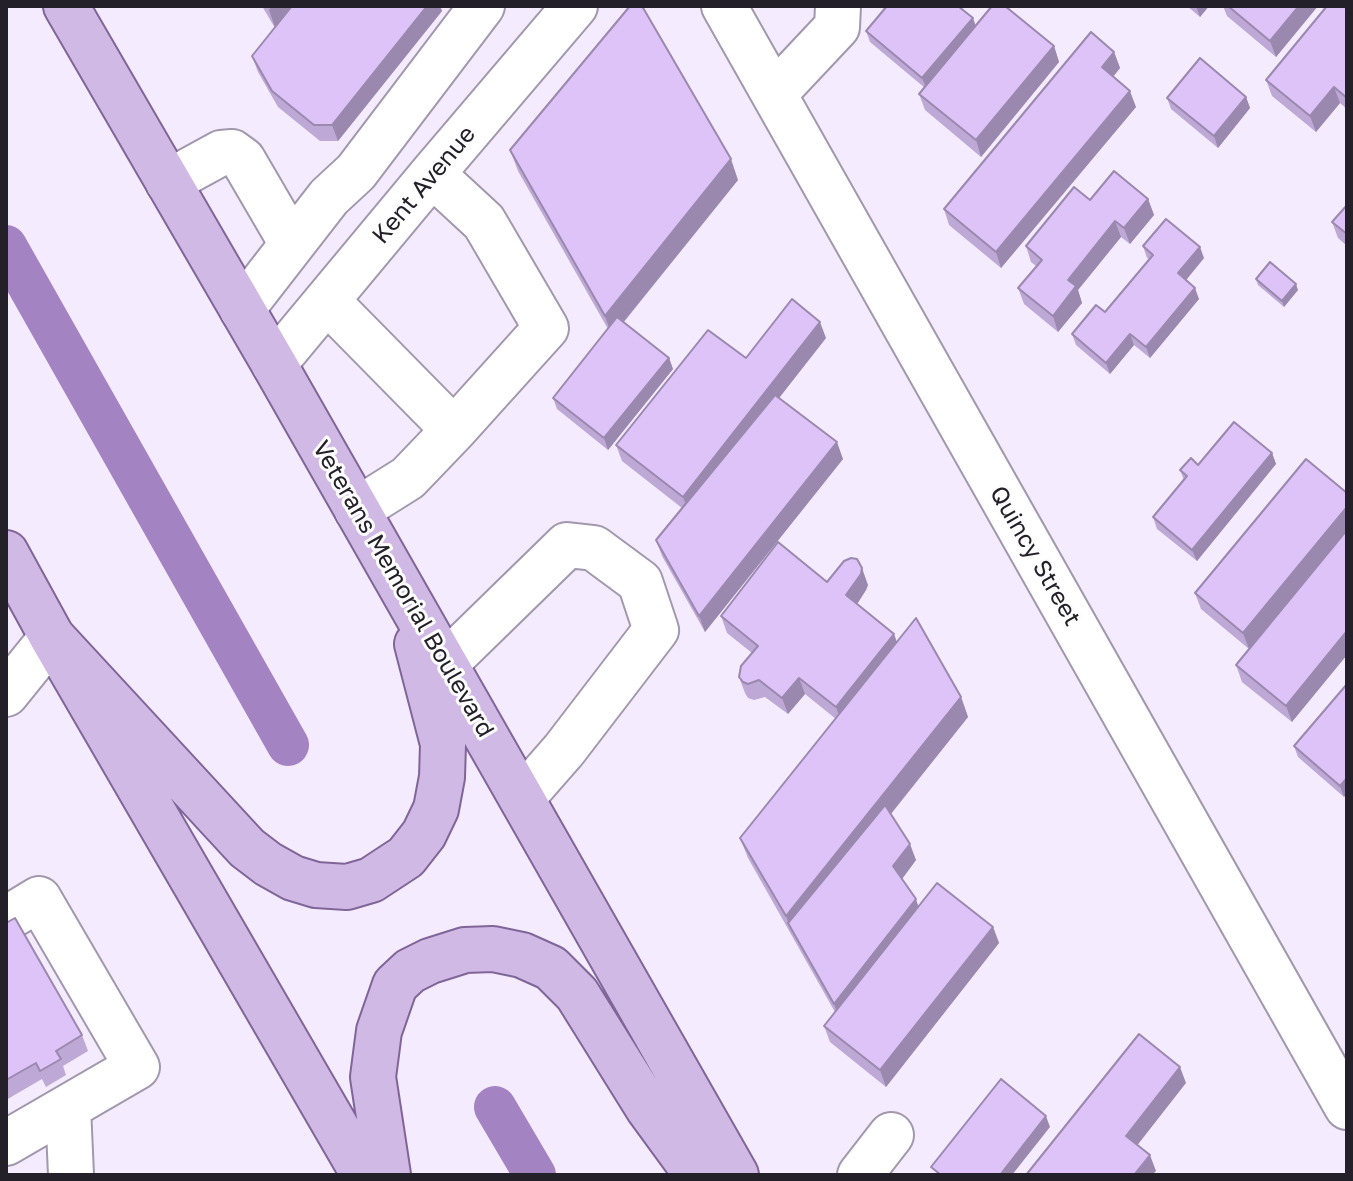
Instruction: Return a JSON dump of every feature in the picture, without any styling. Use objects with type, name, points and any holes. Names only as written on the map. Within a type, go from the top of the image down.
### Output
[{"type":"main road","name":"Veterans Memorial Boulevard","points":[[66,6],[274,364],[736,1175]]},
{"type":"main road","points":[[6,553],[364,1175]]},
{"type":"main road","points":[[52,637],[247,848],[293,878],[316,885],[347,887],[371,880],[406,857],[424,834],[436,809],[442,777],[443,744],[403,590]]},
{"type":"main road","points":[[388,1175],[373,1077],[379,1031],[395,985],[410,971],[430,961],[465,950],[493,949],[522,955],[551,968],[577,994],[648,1108],[700,1175]]},
{"type":"street","name":"Kent Avenue","points":[[274,364],[575,6]]},
{"type":"street","name":"Quincy Street","points":[[724,6],[1347,1107]]},
{"type":"street","points":[[774,94],[837,27],[838,6]]},
{"type":"street","points":[[242,309],[329,197],[356,172],[469,11]]},
{"type":"street","points":[[168,182],[221,153],[232,152],[243,160],[292,244]]},
{"type":"street","points":[[357,510],[408,478],[546,328],[484,222],[432,174]]},
{"type":"street","points":[[327,301],[454,430]]},
{"type":"street","points":[[445,664],[567,545],[594,548],[640,582],[656,630],[564,750],[522,798]]},
{"type":"street","points":[[6,694],[52,637]]},
{"type":"street","points":[[6,919],[39,899],[137,1067],[8,1141],[64,1175]]},
{"type":"street","points":[[68,1107],[71,1175]]},
{"type":"street","points":[[860,1175],[891,1135]]},
{"type":"building","points":[[292,6],[427,6],[332,125],[314,125],[272,91],[252,56]]},
{"type":"building","points":[[630,6],[642,6],[731,159],[605,316],[510,150]]},
{"type":"building","points":[[887,6],[958,6],[973,18],[922,78],[866,31]]},
{"type":"building","points":[[992,6],[1005,6],[1054,46],[976,140],[919,94]]},
{"type":"building","points":[[1228,6],[1299,6],[1270,41]]},
{"type":"building","points":[[1327,6],[1344,6],[1347,9],[1347,98],[1334,87],[1310,116],[1266,80]]},
{"type":"building","points":[[1091,32],[1114,52],[1102,67],[1130,91],[996,252],[944,209]]},
{"type":"building","points":[[1200,58],[1246,97],[1214,136],[1167,98]]},
{"type":"building","points":[[1114,171],[1148,199],[1124,228],[1115,221],[1068,280],[1076,286],[1053,316],[1018,288],[1042,260],[1026,246],[1074,187],[1090,200]]},
{"type":"building","points":[[1347,205],[1347,234],[1332,222]]},
{"type":"building","points":[[1166,219],[1200,247],[1178,273],[1195,288],[1146,347],[1130,334],[1106,363],[1072,334],[1096,305],[1105,312],[1153,255],[1143,246]]},
{"type":"building","points":[[1270,262],[1296,284],[1282,301],[1256,279]]},
{"type":"building","points":[[792,299],[820,322],[683,497],[616,445],[708,330],[746,358]]},
{"type":"building","points":[[617,317],[669,358],[604,438],[553,398]]},
{"type":"building","points":[[775,395],[837,442],[699,616],[656,540]]},
{"type":"building","points":[[1234,422],[1272,453],[1192,550],[1153,517],[1187,476],[1180,470],[1191,458],[1198,465]]},
{"type":"building","points":[[1306,459],[1347,493],[1347,507],[1243,633],[1195,593]]},
{"type":"building","points":[[1346,531],[1347,631],[1286,706],[1236,665]]},
{"type":"building","points":[[778,542],[827,582],[844,561],[857,559],[862,568],[861,574],[846,595],[894,634],[836,707],[799,678],[782,698],[759,680],[748,684],[739,677],[741,666],[758,646],[721,616]]},
{"type":"building","points":[[916,618],[961,697],[786,916],[740,838]]},
{"type":"building","points":[[1347,684],[1347,778],[1340,786],[1294,746]]},
{"type":"building","points":[[885,805],[910,844],[893,866],[916,899],[834,1004],[788,923]]},
{"type":"building","points":[[937,883],[993,927],[880,1070],[824,1026]]},
{"type":"building","points":[[15,918],[82,1035],[56,1051],[61,1059],[40,1071],[36,1063],[6,1080],[6,923]]},
{"type":"building","points":[[1139,1034],[1180,1067],[1126,1136],[1150,1155],[1134,1175],[1026,1175]]},
{"type":"building","points":[[1001,1079],[1046,1116],[1000,1175],[941,1175],[931,1167]]},
{"type":"waterway","points":[[6,246],[288,745]]},
{"type":"waterway","points":[[495,1107],[535,1175]]}]
